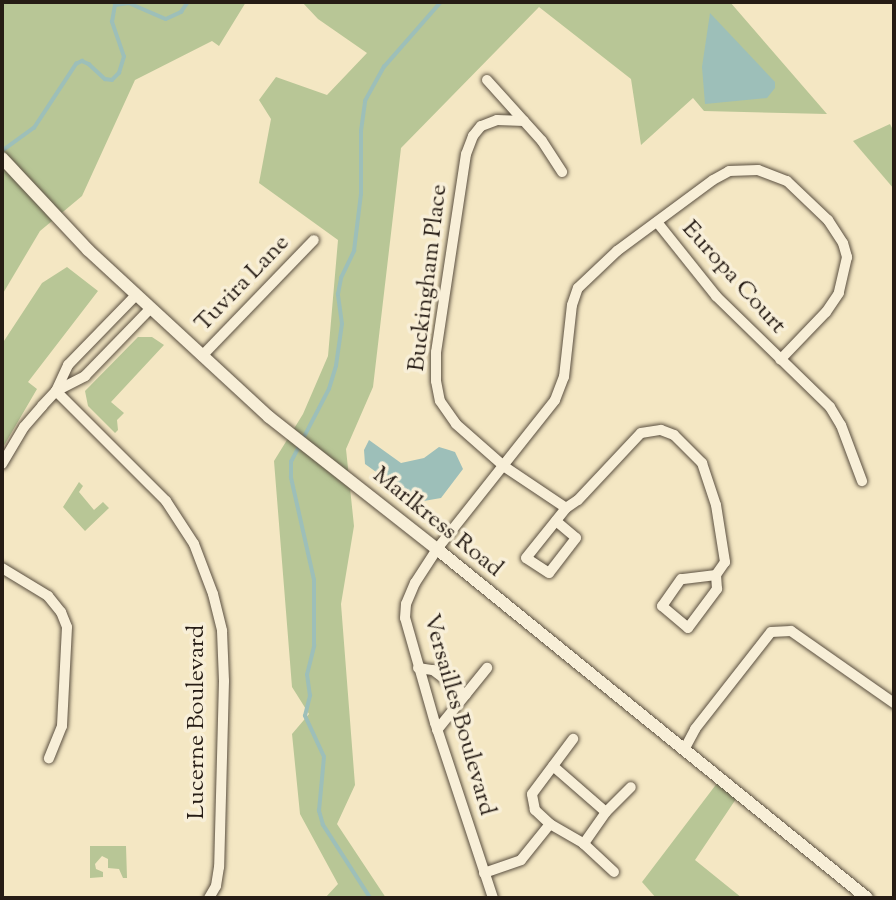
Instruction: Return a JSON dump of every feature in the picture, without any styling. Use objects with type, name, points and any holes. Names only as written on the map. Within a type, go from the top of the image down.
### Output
[{"type":"street","points":[[487,80],[542,141],[562,172]]},
{"type":"street","name":"Buckingham Place","points":[[524,121],[497,120],[481,126],[472,136],[466,154],[436,352],[436,381],[440,401],[447,414],[505,467],[566,508]]},
{"type":"street","name":"Marlkress Road","points":[[2,158],[46,208],[150,309],[284,429],[437,549],[867,898]]},
{"type":"street","name":"Europa Court","points":[[505,467],[555,400],[564,377],[572,305],[578,288],[617,251],[729,171],[758,170],[787,181],[828,220],[843,243],[847,257],[845,278],[826,312],[780,360]]},
{"type":"street","name":"Europa Court","points":[[657,222],[716,296],[830,407],[841,425],[862,481]]},
{"type":"street","name":"Tuvira Lane","points":[[202,356],[314,240]]},
{"type":"street","points":[[2,464],[24,427],[56,391],[68,365],[136,295]]},
{"type":"street","points":[[56,391],[80,380],[150,309]]},
{"type":"street","name":"Lucerne Boulevard","points":[[56,391],[166,501],[196,549],[213,594],[222,631],[224,681],[219,867],[216,886],[209,898]]},
{"type":"street","points":[[556,521],[576,538],[548,573],[526,558],[566,508],[578,500],[641,433],[661,430],[674,435],[702,463],[716,505],[725,562],[716,575],[717,589],[688,628],[662,606],[681,579],[716,575]]},
{"type":"street","name":"Versailles Boulevard","points":[[493,898],[418,667],[405,618],[405,604],[437,549],[505,467]]},
{"type":"street","points":[[2,568],[48,596],[61,612],[67,627],[63,717],[50,759]]},
{"type":"street","points":[[684,750],[695,729],[771,632],[792,631],[894,703]]},
{"type":"street","points":[[418,667],[433,670],[466,695]]},
{"type":"street","points":[[437,730],[487,668]]},
{"type":"street","points":[[573,739],[532,794],[535,810],[550,824],[584,844],[614,872]]},
{"type":"street","points":[[553,766],[606,812]]},
{"type":"street","points":[[584,844],[606,812],[631,787]]},
{"type":"street","points":[[484,873],[521,860],[550,824]]},
{"type":"green space","points":[[2,2],[246,2],[219,46],[212,41],[135,80],[82,196],[40,231],[2,295]]},
{"type":"green space","points":[[302,2],[730,2],[827,114],[704,111],[693,98],[641,145],[631,79],[539,7],[401,148],[373,387],[346,449],[354,526],[341,604],[355,785],[337,824],[386,898],[325,898],[338,884],[300,814],[292,734],[309,714],[292,687],[274,461],[303,414],[328,356],[338,240],[259,183],[271,119],[259,100],[276,77],[327,95],[367,53],[318,19]]},
{"type":"green space","points":[[890,124],[894,132],[894,189],[853,141]]},
{"type":"green space","points":[[67,267],[98,291],[28,382],[37,389],[2,449],[2,344],[42,283]]},
{"type":"green space","points":[[138,337],[152,337],[164,345],[111,402],[124,413],[117,420],[118,430],[115,433],[88,406],[85,391]]},
{"type":"green space","points":[[79,482],[83,486],[79,492],[94,510],[103,502],[109,508],[85,531],[63,507]]},
{"type":"green space","points":[[721,778],[740,793],[695,860],[742,898],[656,898],[642,882]]},
{"type":"green space","points":[[90,846],[126,846],[127,878],[123,878],[119,869],[108,868],[108,859],[102,856],[95,864],[96,869],[103,872],[103,877],[90,878]]},
{"type":"water","points":[[710,13],[775,82],[775,88],[767,98],[705,104],[702,67]]},
{"type":"water","points":[[369,440],[401,463],[424,458],[439,447],[449,450],[455,452],[463,469],[441,498],[418,502],[365,464],[364,450]]},
{"type":"waterway","points":[[2,151],[34,128],[76,64],[82,61],[89,64],[105,79],[112,80],[119,73],[124,57],[112,22],[115,5],[129,3],[166,19],[181,12],[188,2]]},
{"type":"waterway","points":[[370,898],[323,825],[319,811],[324,757],[305,716],[310,696],[307,675],[314,646],[314,580],[291,478],[291,462],[329,389],[336,366],[342,324],[338,294],[341,278],[354,251],[361,194],[361,131],[365,101],[384,67],[441,2]]}]
